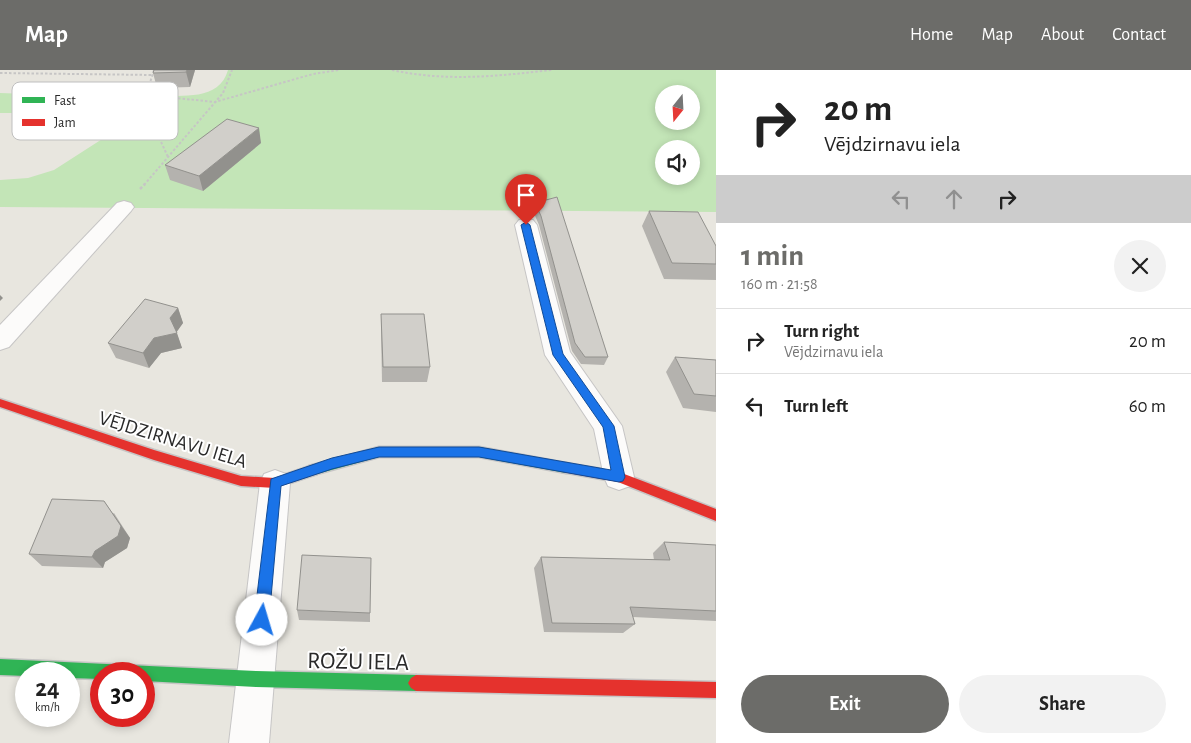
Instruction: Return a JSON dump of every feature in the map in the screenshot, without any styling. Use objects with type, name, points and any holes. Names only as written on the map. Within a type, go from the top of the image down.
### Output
[{"type":"street","points":[[0,341],[124,207]]},
{"type":"street","points":[[526,225],[558,355],[608,426],[619,477]]},
{"type":"street","name":"VĒJDZIRNAVU IELA","points":[[0,403],[154,456],[241,481],[275,483],[332,464],[379,452],[479,452],[619,477],[716,515]]},
{"type":"street","points":[[249,743],[275,483]]},
{"type":"street","name":"ROŽU IELA","points":[[0,667],[181,674],[256,680],[716,690]]},
{"type":"path","points":[[151,82],[154,70]]},
{"type":"path","points":[[124,207],[223,93],[232,70]]},
{"type":"path","points":[[178,98],[215,102],[313,74],[339,70]]},
{"type":"path","points":[[392,70],[412,75],[448,79],[552,70]]},
{"type":"path","points":[[0,73],[153,75]]},
{"type":"path","points":[[160,140],[168,157]]},
{"type":"green space","points":[[228,70],[716,70],[716,212],[0,207],[0,180],[28,178],[54,170],[101,140],[178,140],[178,96],[208,92],[217,87]]},
{"type":"green space","points":[[0,93],[12,93],[12,113],[0,113]]},
{"type":"building","points":[[154,70],[187,70],[186,72],[153,73]]},
{"type":"building","points":[[227,119],[259,128],[199,176],[165,165]]},
{"type":"building","points":[[557,197],[608,357],[585,357],[575,343],[541,216],[535,203]]},
{"type":"building","points":[[649,211],[698,212],[716,246],[716,264],[672,263]]},
{"type":"building","points":[[145,299],[178,308],[170,318],[177,333],[154,338],[143,353],[108,343]]},
{"type":"building","points":[[381,314],[424,314],[430,367],[383,367]]},
{"type":"building","points":[[675,357],[716,360],[716,396],[694,394]]},
{"type":"building","points":[[52,499],[104,501],[121,526],[118,536],[95,551],[92,557],[29,554]]},
{"type":"building","points":[[664,542],[716,545],[716,611],[630,607],[635,624],[552,623],[541,557],[670,560]]},
{"type":"building","points":[[302,555],[371,558],[370,613],[297,610]]},
{"type":"traffic: fast","points":[[313,470],[379,452],[479,452],[566,468]]},
{"type":"traffic: fast","points":[[0,667],[256,679],[416,683]]},
{"type":"traffic: jam","points":[[0,403],[154,455],[241,481],[275,483],[313,470]]},
{"type":"traffic: jam","points":[[566,468],[619,477],[716,515]]},
{"type":"traffic: jam","points":[[416,683],[716,690]]},
{"type":"route","points":[[262,620],[275,483],[332,464],[379,452],[479,452],[619,477],[608,426],[558,355],[526,225]]}]
